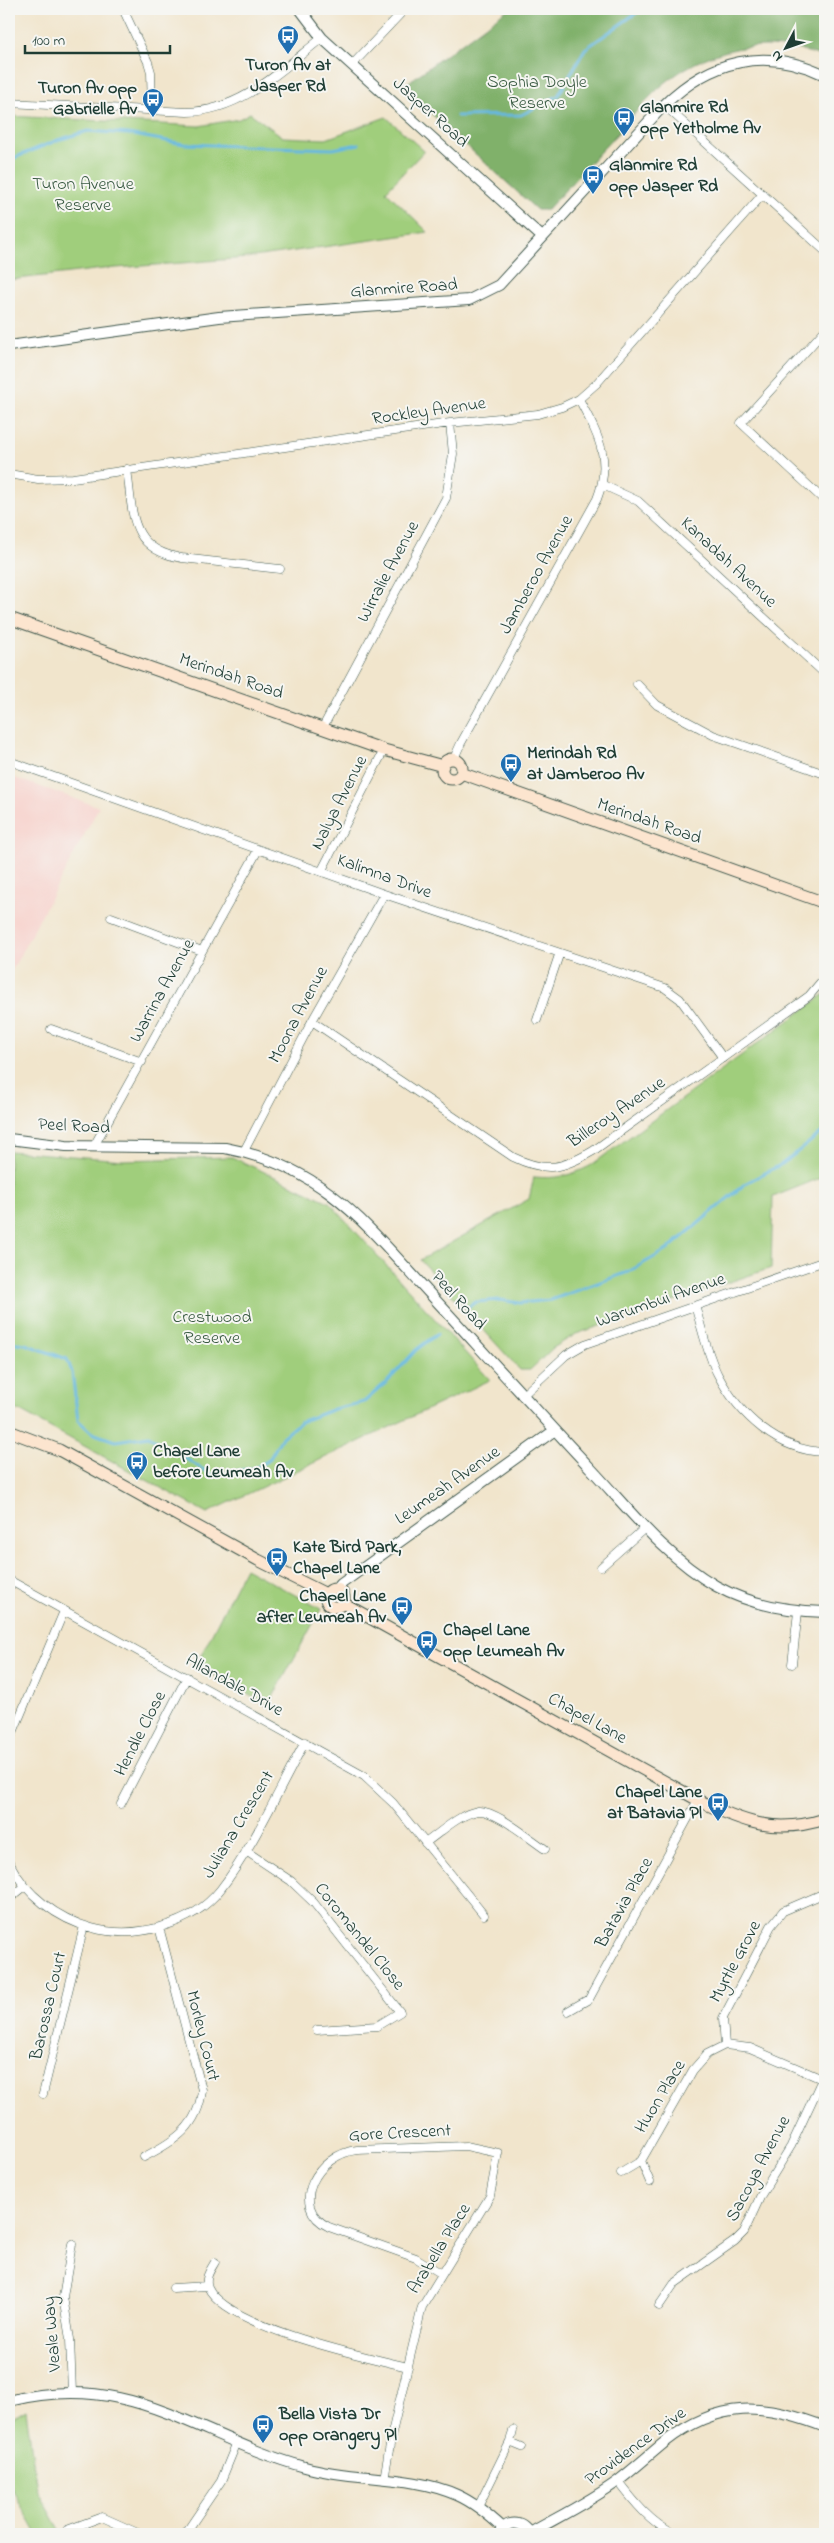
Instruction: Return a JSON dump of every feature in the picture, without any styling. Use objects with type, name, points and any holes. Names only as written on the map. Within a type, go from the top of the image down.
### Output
[{"type":"main road","name":"Merindah Road","points":[[9,618],[384,750],[443,766]]},
{"type":"main road","points":[[448,760],[456,760],[462,766],[462,774],[456,778],[448,778],[444,774],[443,766],[448,760]]},
{"type":"main road","name":"Merindah Road","points":[[462,774],[825,903]]},
{"type":"main road","points":[[9,1431],[59,1450],[258,1560],[326,1594]]},
{"type":"main road","points":[[330,1589],[337,1589],[343,1593],[342,1603],[337,1607],[330,1606],[326,1601],[326,1594],[330,1589]]},
{"type":"main road","name":"Chapel Lane","points":[[342,1603],[698,1800],[733,1817],[765,1826],[796,1825],[825,1819]]},
{"type":"street","points":[[123,9],[151,72],[152,110]]},
{"type":"street","name":"Jasper Road","points":[[300,9],[322,38],[542,236]]},
{"type":"street","points":[[352,65],[405,9]]},
{"type":"street","points":[[9,103],[201,111],[230,104],[250,93],[322,38]]},
{"type":"street","name":"Glanmire Road","points":[[9,346],[219,317],[469,300],[499,285],[664,105],[702,74],[751,60],[778,61],[797,65],[825,75]]},
{"type":"street","points":[[664,105],[825,251]]},
{"type":"street","name":"Rockley Avenue","points":[[9,474],[38,479],[73,478],[450,423],[538,414],[562,407],[580,399],[596,384],[685,285],[762,194]]},
{"type":"street","points":[[825,330],[741,423],[825,501]]},
{"type":"street","name":"Jamberoo Avenue","points":[[456,760],[456,754],[603,485],[604,463],[602,446],[580,399]]},
{"type":"street","name":"Wirralie Avenue","points":[[322,728],[446,498],[452,454],[450,423]]},
{"type":"street","points":[[127,469],[137,530],[145,543],[155,551],[182,558],[280,569]]},
{"type":"street","name":"Kanadah Avenue","points":[[603,485],[638,501],[825,674]]},
{"type":"street","points":[[638,684],[657,705],[713,736],[825,774]]},
{"type":"street","name":"Nalya Avenue","points":[[322,870],[384,750]]},
{"type":"street","name":"Kalimna Drive","points":[[9,761],[560,955],[665,988],[680,999],[723,1058]]},
{"type":"street","name":"Warrina Avenue","points":[[94,1146],[258,850]]},
{"type":"street","name":"Moona Avenue","points":[[244,1151],[312,1021],[384,894]]},
{"type":"street","points":[[111,917],[202,951]]},
{"type":"street","points":[[537,1020],[560,955]]},
{"type":"street","name":"Billeroy Avenue","points":[[312,1021],[513,1157],[542,1168],[557,1168],[576,1161],[593,1151],[809,996],[822,984],[825,977]]},
{"type":"street","points":[[52,1029],[142,1062]]},
{"type":"street","name":"Peel Road","points":[[9,1139],[66,1146],[225,1148],[244,1151],[294,1170],[317,1183],[354,1212],[522,1396],[674,1557],[718,1587],[763,1606],[798,1612],[825,1612]]},
{"type":"street","name":"Warumbui Avenue","points":[[522,1396],[575,1348],[825,1261]]},
{"type":"street","points":[[695,1306],[718,1374],[736,1404],[759,1427],[786,1442],[825,1452]]},
{"type":"street","name":"Leumeah Avenue","points":[[337,1589],[340,1584],[439,1511],[555,1430]]},
{"type":"street","points":[[601,1567],[645,1528]]},
{"type":"street","name":"Allandale Drive","points":[[9,1580],[364,1776],[393,1803],[484,1915]]},
{"type":"street","points":[[9,1738],[64,1610]]},
{"type":"street","points":[[792,1664],[798,1612]]},
{"type":"street","name":"Hendle Close","points":[[121,1804],[187,1677]]},
{"type":"street","name":"Juliana Crescent","points":[[9,1862],[24,1887],[51,1909],[84,1926],[127,1932],[159,1928],[198,1910],[219,1891],[246,1851],[305,1742]]},
{"type":"street","name":"Batavia Place","points":[[568,2012],[589,1999],[698,1800]]},
{"type":"street","points":[[425,1843],[465,1816],[479,1811],[490,1813],[544,1849]]},
{"type":"street","name":"Coromandel Close","points":[[246,1851],[291,1881],[314,1903],[400,2012],[377,2026],[317,2030]]},
{"type":"street","points":[[9,1900],[24,1887]]},
{"type":"street","name":"Myrtle Grove","points":[[725,2046],[723,2018],[771,1926],[782,1911],[825,1893]]},
{"type":"street","name":"Barossa Court","points":[[44,2094],[84,1926]]},
{"type":"street","name":"Morley Court","points":[[144,2156],[166,2145],[189,2126],[200,2107],[202,2090],[159,1928]]},
{"type":"street","points":[[725,2046],[750,2048],[824,2076]]},
{"type":"street","name":"Huon Place","points":[[621,2173],[641,2161],[693,2070],[707,2054],[725,2046]]},
{"type":"street","name":"Sacoya Avenue","points":[[659,2306],[674,2284],[736,2241],[744,2232],[761,2195],[791,2146],[824,2076]]},
{"type":"street","name":"Gore Crescent","points":[[442,2274],[416,2258],[330,2227],[319,2221],[310,2204],[313,2183],[328,2160],[349,2151],[466,2146],[498,2153]]},
{"type":"street","name":"Arabella Place","points":[[384,2479],[392,2433],[422,2307],[490,2196],[498,2153]]},
{"type":"street","name":"Huon Place","points":[[641,2161],[650,2182]]},
{"type":"street","name":"Veale Way","points":[[72,2244],[63,2297],[70,2339],[72,2393]]},
{"type":"street","points":[[215,2262],[206,2280],[207,2286],[220,2300],[236,2312],[304,2341],[408,2367]]},
{"type":"street","points":[[173,2288],[207,2286]]},
{"type":"street","points":[[9,2401],[34,2396],[72,2393],[99,2394],[137,2401],[307,2468],[440,2488],[478,2507],[501,2531],[513,2523],[520,2524],[530,2534]]},
{"type":"street","name":"Providence Drive","points":[[530,2534],[572,2511],[618,2481],[667,2441],[691,2425],[715,2414],[738,2410],[768,2410],[793,2414],[825,2427]]},
{"type":"street","points":[[478,2507],[510,2442],[513,2430]]},
{"type":"street","points":[[185,2534],[221,2481],[238,2442]]},
{"type":"street","points":[[510,2442],[522,2448]]},
{"type":"street","points":[[618,2481],[639,2508],[660,2527],[674,2534]]},
{"type":"street","points":[[67,2530],[102,2517],[140,2534]]},
{"type":"shaded area","points":[[9,776],[99,807],[9,976]]},
{"type":"green space","name":"Sophia Doyle Reserve","points":[[508,9],[825,9],[825,58],[781,47],[759,46],[716,54],[695,63],[652,94],[547,210],[537,210],[402,87]]},
{"type":"green space","name":"Turon Avenue Reserve","points":[[250,113],[283,137],[326,139],[386,117],[424,151],[386,191],[428,232],[246,258],[103,269],[9,280],[9,116],[199,126],[239,119]]},
{"type":"green space","points":[[825,994],[825,1176],[773,1197],[771,1268],[576,1334],[553,1348],[530,1370],[520,1370],[420,1260],[529,1199],[534,1177],[549,1178],[563,1176],[590,1166]]},
{"type":"green space","name":"Crestwood Reserve","points":[[9,1151],[123,1160],[232,1157],[329,1202],[490,1380],[207,1513],[18,1410],[9,1410]]},
{"type":"green space","points":[[245,1568],[321,1609],[268,1706],[196,1665]]},
{"type":"green space","points":[[26,2410],[37,2490],[61,2534],[37,2534],[9,2484],[9,2420]]},
{"type":"waterway","points":[[457,116],[521,115],[558,96],[585,49],[642,9]]},
{"type":"waterway","points":[[9,160],[58,140],[88,131],[128,134],[184,144],[333,149],[359,144]]},
{"type":"waterway","points":[[468,1307],[476,1302],[500,1300],[520,1303],[551,1300],[628,1272],[667,1250],[746,1183],[782,1164],[825,1130]]},
{"type":"waterway","points":[[9,1342],[25,1344],[67,1359],[72,1372],[78,1420],[92,1433],[115,1441],[149,1436],[212,1475],[255,1468],[269,1460],[282,1437],[300,1422],[334,1409],[364,1402],[389,1380],[416,1350],[437,1334]]},
{"type":"place","name":"Turon Av at Jasper Rd","points":[[288,55]]},
{"type":"place","name":"Turon Av opp Gabrielle Av","points":[[153,118]]},
{"type":"place","name":"Glanmire Rd opp Yetholme Av","points":[[624,137]]},
{"type":"place","name":"Glanmire Rd opp Jasper Rd","points":[[593,195]]},
{"type":"place","name":"Merindah Rd at Jamberoo Av","points":[[511,783]]},
{"type":"place","name":"Chapel Lane before Leumeah Av","points":[[137,1481]]},
{"type":"place","name":"Kate Bird Park, Chapel Lane","points":[[277,1577]]},
{"type":"place","name":"Chapel Lane after Leumeah Av","points":[[402,1626]]},
{"type":"place","name":"Chapel Lane opp Leumeah Av","points":[[427,1660]]},
{"type":"place","name":"Chapel Lane at Batavia Pl","points":[[718,1822]]},
{"type":"place","name":"Bella Vista Dr opp Orangery Pl","points":[[263,2444]]}]
